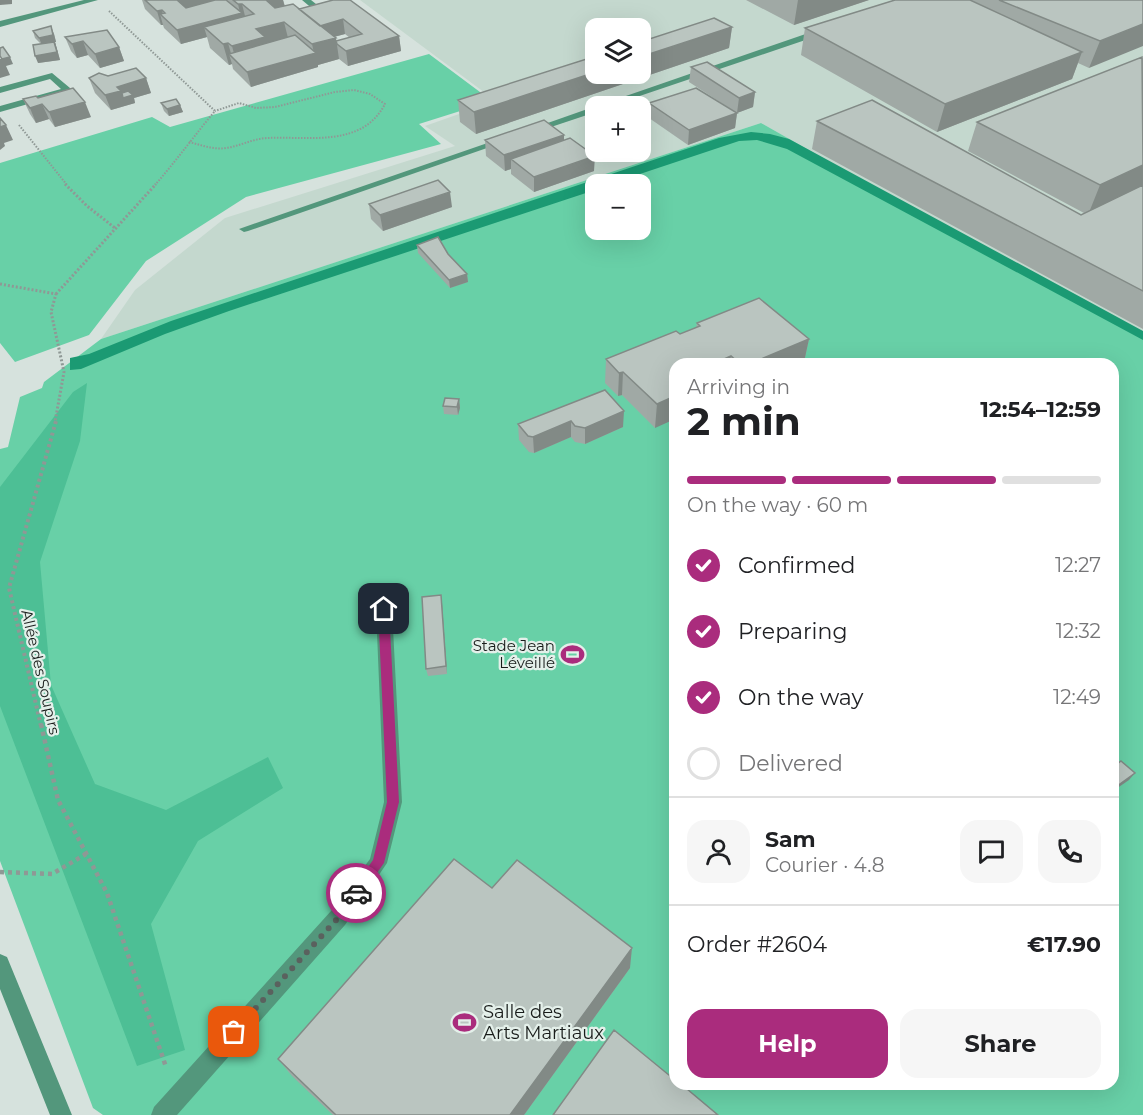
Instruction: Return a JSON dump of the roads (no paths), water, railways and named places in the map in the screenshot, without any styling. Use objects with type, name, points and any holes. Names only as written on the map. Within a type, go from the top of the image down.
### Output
[{"type":"street","points":[[0,24],[94,0]]},
{"type":"street","points":[[306,0],[317,8]]},
{"type":"street","points":[[632,96],[836,27]]},
{"type":"street","points":[[0,90],[52,76],[67,90],[3,109]]},
{"type":"street","points":[[244,229],[585,113]]},
{"type":"street","points":[[162,1115],[338,918],[378,863],[393,802],[384,609]]},
{"type":"street","points":[[0,964],[61,1115]]},
{"type":"place","name":"Stade Jean Léveillé","points":[[573,654]]},
{"type":"place","name":"Salle des Arts Martiaux","points":[[465,1022]]}]
